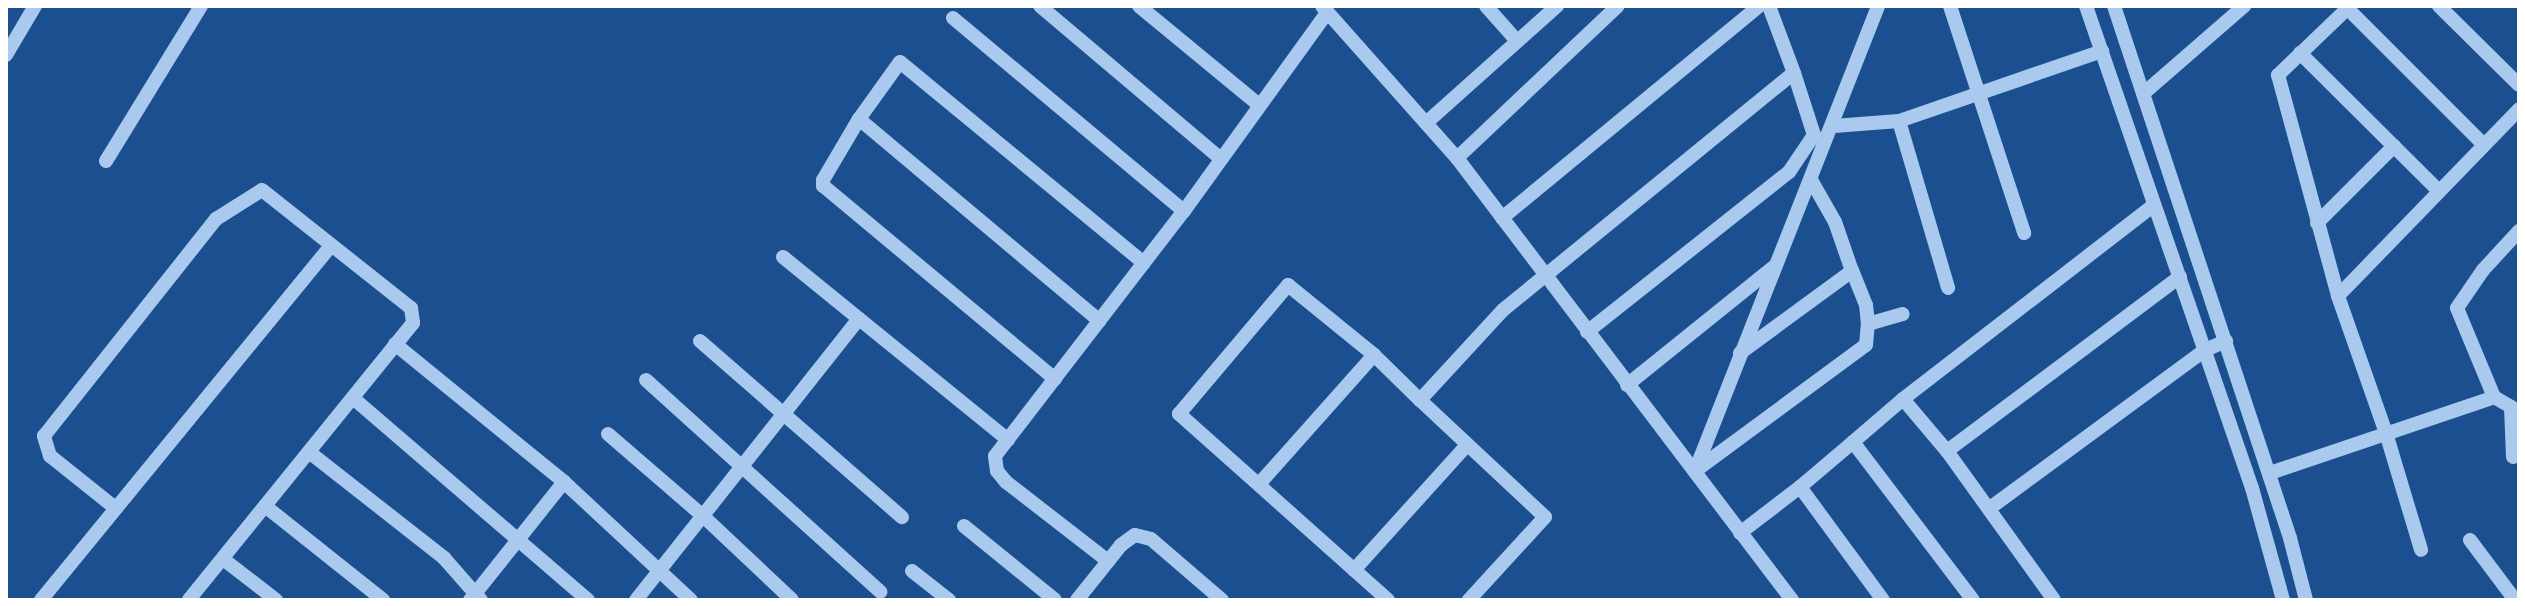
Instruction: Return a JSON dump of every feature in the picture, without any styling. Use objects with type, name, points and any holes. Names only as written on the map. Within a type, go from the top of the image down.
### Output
[{"type":"street","points":[[6,55],[35,6]]},
{"type":"street","points":[[106,161],[201,6]]},
{"type":"street","points":[[1040,6],[1221,159]]},
{"type":"street","points":[[1139,6],[1259,105]]},
{"type":"street","points":[[1486,6],[1517,41]]},
{"type":"street","points":[[1426,123],[1557,6]]},
{"type":"street","points":[[1457,158],[1618,6]]},
{"type":"street","points":[[1502,218],[1759,6]]},
{"type":"street","points":[[1587,332],[1789,172],[1814,135],[1769,6]]},
{"type":"street","points":[[1950,6],[2024,233]]},
{"type":"street","points":[[2086,6],[2252,488],[2283,600]]},
{"type":"street","points":[[2114,6],[2270,473],[2306,600]]},
{"type":"street","points":[[2144,93],[2244,6]]},
{"type":"street","points":[[2439,6],[2519,85]]},
{"type":"street","points":[[2421,550],[2386,433],[2338,296],[2278,75],[2348,7],[2483,144]]},
{"type":"street","points":[[1695,471],[1739,353],[1834,126],[1876,8]]},
{"type":"street","points":[[1108,561],[1041,512],[997,471],[995,456],[1184,211],[1324,9],[1457,158],[1544,277],[1792,600]]},
{"type":"street","points":[[953,18],[1184,211]]},
{"type":"street","points":[[1834,126],[1899,121],[2102,51]]},
{"type":"street","points":[[2300,53],[2438,190]]},
{"type":"street","points":[[1055,379],[826,191],[823,180],[859,119],[900,62],[1144,263]]},
{"type":"street","points":[[1420,400],[1503,310],[1794,73]]},
{"type":"street","points":[[2338,296],[2519,109]]},
{"type":"street","points":[[859,119],[1100,321]]},
{"type":"street","points":[[1899,121],[1948,288]]},
{"type":"street","points":[[2317,223],[2394,146]]},
{"type":"street","points":[[1695,471],[1866,345],[1866,305],[1835,222],[1811,180]]},
{"type":"street","points":[[114,507],[50,456],[44,436],[216,219],[262,190],[411,308],[413,323],[189,600]]},
{"type":"street","points":[[1740,533],[1800,487],[1903,399],[2154,205]]},
{"type":"street","points":[[2494,397],[2457,308],[2483,270],[2519,231]]},
{"type":"street","points":[[41,600],[114,507],[331,246]]},
{"type":"street","points":[[783,257],[1008,440]]},
{"type":"street","points":[[1627,385],[1776,265]]},
{"type":"street","points":[[1739,353],[1852,271]]},
{"type":"street","points":[[1947,451],[2180,277]]},
{"type":"street","points":[[1388,600],[1179,414],[1288,285],[1374,355],[1466,446],[1545,517],[1469,600]]},
{"type":"street","points":[[1868,324],[1903,314]]},
{"type":"street","points":[[636,600],[859,319]]},
{"type":"street","points":[[700,341],[902,517]]},
{"type":"street","points":[[1990,508],[2205,350],[2226,341]]},
{"type":"street","points":[[395,344],[564,482],[691,600]]},
{"type":"street","points":[[1259,484],[1374,355]]},
{"type":"street","points":[[646,380],[881,592]]},
{"type":"street","points":[[2270,473],[2494,397],[2515,403],[2513,457]]},
{"type":"street","points":[[353,398],[588,600]]},
{"type":"street","points":[[1903,399],[1990,508],[2054,600]]},
{"type":"street","points":[[608,434],[703,516],[792,600]]},
{"type":"street","points":[[1853,442],[1973,600]]},
{"type":"street","points":[[1354,570],[1466,446]]},
{"type":"street","points":[[309,452],[444,558],[475,598],[517,537],[564,482]]},
{"type":"street","points":[[1800,487],[1883,600]]},
{"type":"street","points":[[265,506],[383,600]]},
{"type":"street","points":[[964,526],[1055,600]]},
{"type":"street","points":[[1077,600],[1108,561],[1135,535],[1151,539],[1222,600]]},
{"type":"street","points":[[2470,540],[2515,600]]},
{"type":"street","points":[[223,559],[276,600]]},
{"type":"street","points":[[912,571],[949,600]]}]
